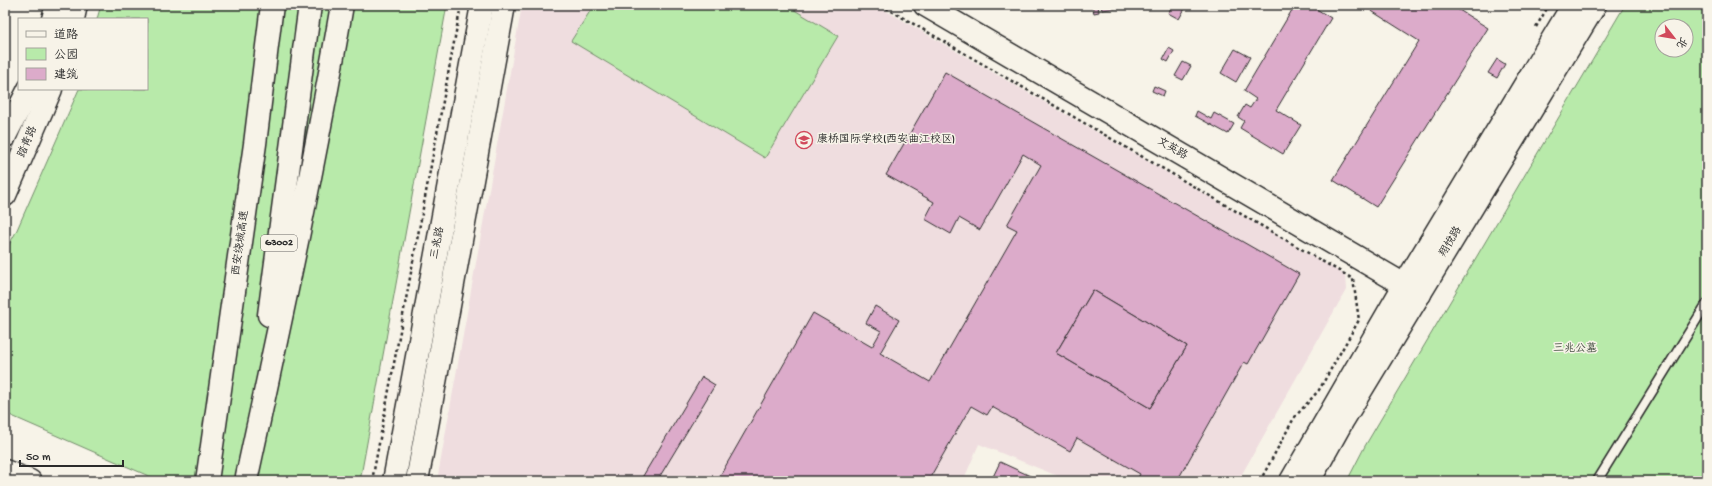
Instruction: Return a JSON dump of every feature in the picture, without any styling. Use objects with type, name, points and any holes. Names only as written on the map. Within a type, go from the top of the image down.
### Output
[{"type":"main road","points":[[53,18],[57,5]]},
{"type":"main road","points":[[73,18],[76,5]]},
{"type":"main road","name":"西安绕城高速","points":[[207,478],[255,144],[272,5]]},
{"type":"main road","name":"G3002","points":[[247,478],[310,5]]},
{"type":"main road","points":[[247,478],[298,245],[324,111],[342,5]]},
{"type":"main road","name":"三兆路","points":[[394,481],[482,5]]},
{"type":"main road","name":"三兆路","points":[[417,481],[504,5]]},
{"type":"main road","name":"文英路","points":[[924,5],[1416,283]]},
{"type":"main road","name":"文英路","points":[[951,5],[1416,283]]},
{"type":"main road","name":"翔悦路","points":[[1309,481],[1416,283],[1573,5]]},
{"type":"main road","name":"翔悦路","points":[[1291,481],[1416,283],[1595,5]]},
{"type":"main road","name":"踏青路","points":[[5,136],[29,90]]},
{"type":"main road","name":"踏青路","points":[[5,195],[51,90]]},
{"type":"main road","points":[[5,471],[30,481]]},
{"type":"lane","points":[[1597,481],[1707,303]]},
{"type":"path","points":[[372,481],[461,5]]},
{"type":"path","points":[[881,5],[1352,279],[1359,320],[1319,390],[1294,418],[1260,481]]},
{"type":"path","points":[[1536,27],[1549,5]]},
{"type":"shaded area","name":"康桥国际学校(西安曲江校区)","points":[[522,5],[876,5],[1345,275],[1346,290],[1238,481],[1070,481],[979,444],[963,481],[437,481]]},
{"type":"green space","points":[[101,5],[447,5],[360,481],[160,481],[5,413],[5,252],[16,232],[79,90],[148,90],[148,18],[97,18]]},
{"type":"green space","points":[[594,5],[786,5],[838,36],[765,158],[571,41]]},
{"type":"green space","name":"三兆公墓","points":[[1625,5],[1707,5],[1707,481],[1347,481],[1365,446]]},
{"type":"building","points":[[1092,5],[1098,5],[1099,12],[1094,13]]},
{"type":"building","points":[[1101,5],[1126,5],[1126,7],[1102,10]]},
{"type":"building","points":[[1173,5],[1187,5],[1179,19],[1168,13]]},
{"type":"building","points":[[1295,5],[1310,5],[1331,18],[1276,110],[1301,125],[1283,154],[1240,128],[1244,121],[1238,117],[1245,105],[1250,108],[1256,99],[1244,91]]},
{"type":"building","points":[[1372,5],[1451,5],[1488,28],[1376,207],[1333,180],[1419,41],[1370,10]]},
{"type":"building","points":[[1169,48],[1174,51],[1168,62],[1163,59]]},
{"type":"building","points":[[1235,49],[1250,57],[1236,82],[1221,73]]},
{"type":"building","points":[[1497,59],[1505,64],[1497,78],[1488,73]]},
{"type":"building","points":[[1183,62],[1191,66],[1183,80],[1175,76]]},
{"type":"building","points":[[945,72],[1299,274],[1248,364],[1244,362],[1177,481],[1139,481],[1137,480],[1140,474],[1077,438],[1070,451],[992,407],[987,415],[971,406],[928,481],[717,481],[813,313],[872,347],[881,331],[866,323],[875,306],[899,320],[880,353],[930,382],[1017,230],[1007,225],[1041,165],[1023,154],[980,230],[959,218],[951,234],[925,219],[934,202],[886,175]],"holes":[[[1093,290],[1187,346],[1150,408],[1056,353]]]},
{"type":"building","points":[[1154,86],[1165,91],[1163,96],[1152,91]]},
{"type":"building","points":[[1197,111],[1211,119],[1214,113],[1234,124],[1228,134],[1195,116]]},
{"type":"building","points":[[1093,290],[1187,346],[1150,408],[1056,353]]},
{"type":"building","points":[[702,377],[715,385],[657,481],[640,481]]},
{"type":"building","points":[[1000,462],[1041,481],[1016,481],[1009,477],[1007,481],[991,481]]},
{"type":"place","name":"康桥国际学校(西安曲江校区)","points":[[804,140]]}]
